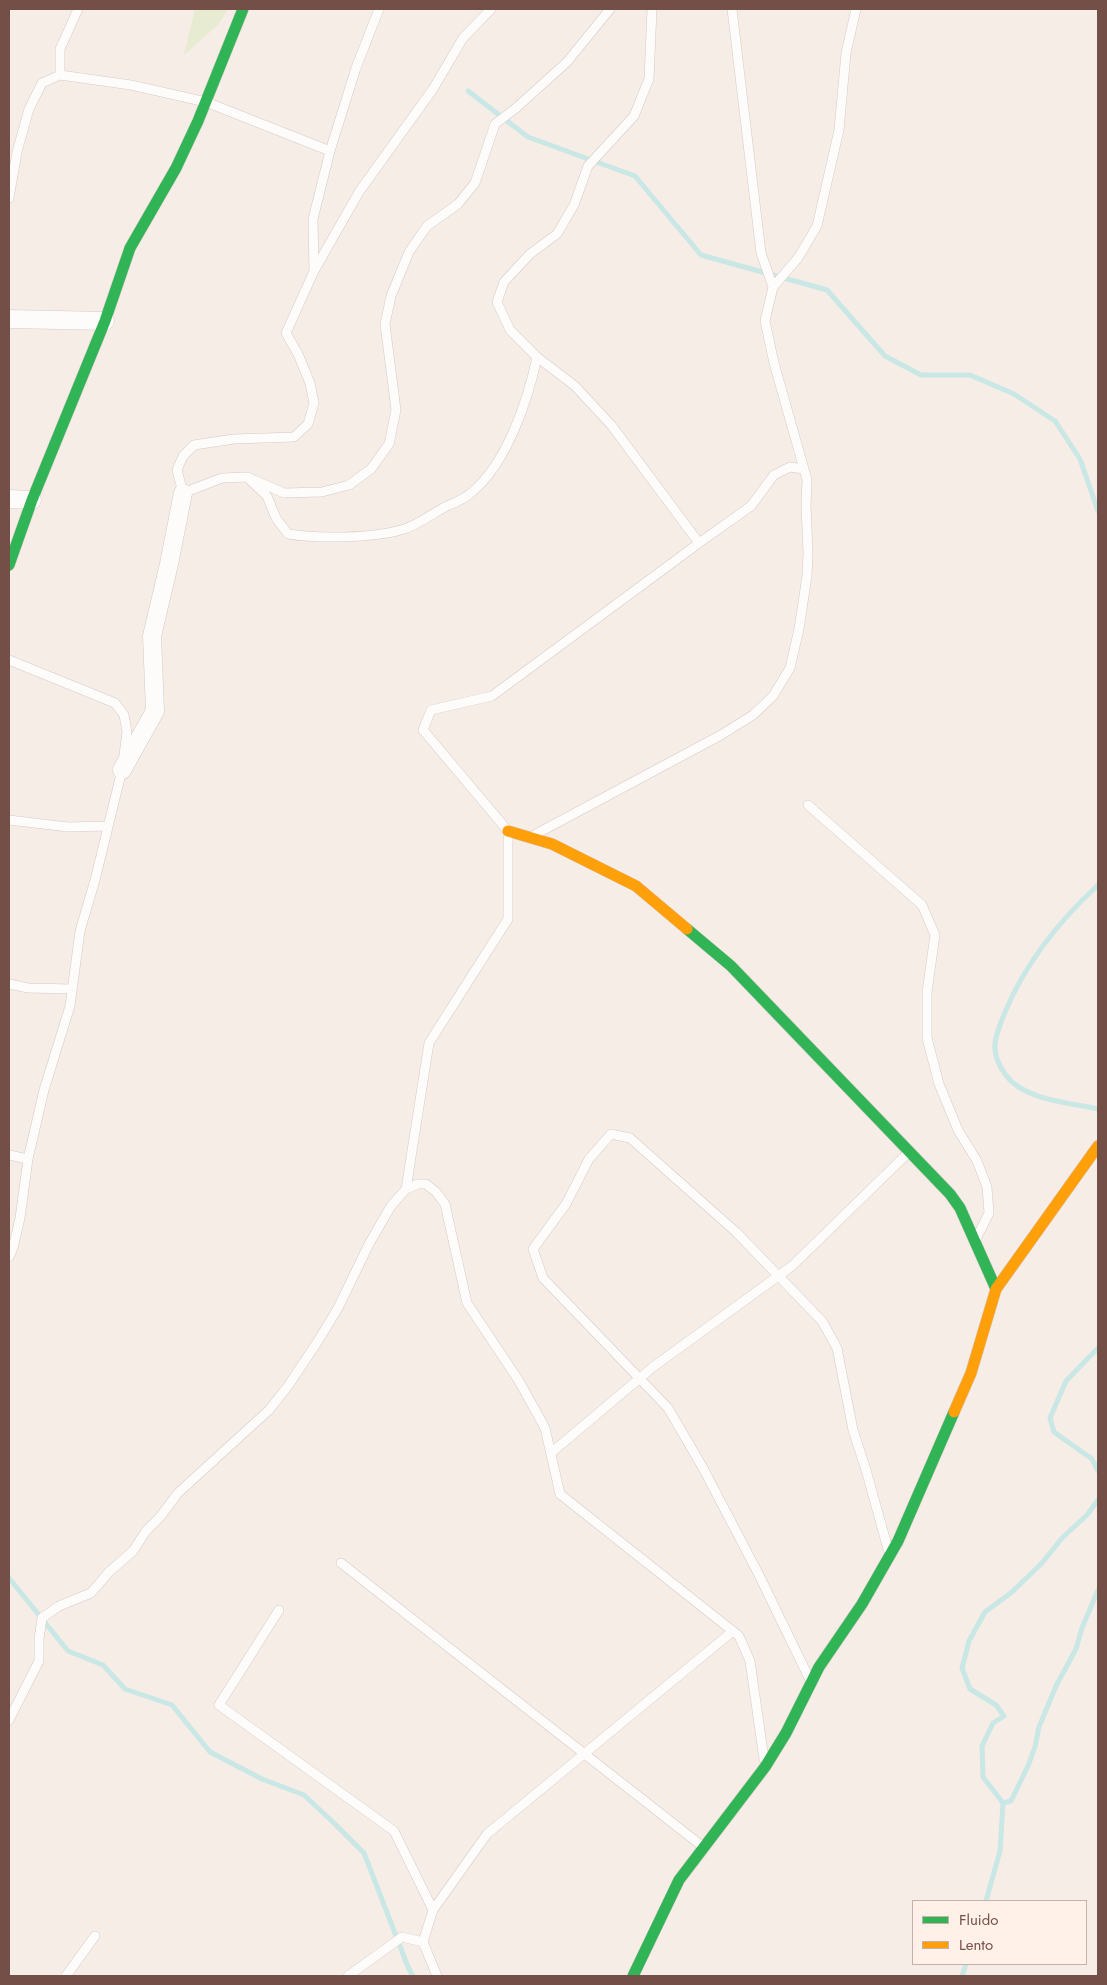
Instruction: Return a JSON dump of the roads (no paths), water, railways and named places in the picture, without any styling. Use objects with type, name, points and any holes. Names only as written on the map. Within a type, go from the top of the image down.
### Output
[{"type":"street","points":[[9,564],[32,500],[105,321],[130,248],[176,168],[206,102],[243,9]]},
{"type":"street","points":[[9,319],[105,321]]},
{"type":"street","points":[[122,770],[155,711],[152,636],[183,493]]},
{"type":"street","points":[[9,499],[32,500]]},
{"type":"street","points":[[508,831],[532,837],[569,852],[636,886],[731,966],[950,1194],[960,1208],[996,1289]]},
{"type":"street","points":[[633,1976],[679,1880],[765,1767],[786,1734],[819,1667],[862,1604],[898,1541],[971,1373],[996,1289],[1096,1153]]},
{"type":"lane","points":[[60,75],[60,49],[78,9]]},
{"type":"lane","points":[[314,271],[313,219],[330,150],[356,68],[379,9]]},
{"type":"lane","points":[[491,9],[463,38],[433,89],[359,192],[314,271],[286,333],[298,354],[310,383],[314,403],[308,424],[294,437],[226,440],[194,445],[183,456],[177,470],[183,493],[222,478],[247,477],[284,493],[322,492],[349,485],[371,469],[390,444],[396,410],[385,324],[391,296],[409,252],[427,226],[458,204],[474,183],[495,124],[516,108],[567,62],[610,9]]},
{"type":"lane","points":[[652,9],[649,79],[634,116],[588,166],[574,205],[557,234],[530,254],[504,282],[497,302],[510,330],[537,357],[575,386],[612,426],[699,543]]},
{"type":"lane","points":[[732,9],[761,253],[773,287]]},
{"type":"lane","points":[[532,837],[753,715],[773,696],[790,668],[799,629],[807,576],[807,480],[774,363],[765,321],[773,287],[798,258],[817,226],[839,130],[846,53],[856,9]]},
{"type":"lane","points":[[9,198],[29,109],[42,83],[60,75],[131,85],[206,102],[330,150]]},
{"type":"lane","points":[[247,477],[267,496],[276,518],[288,534],[309,538],[368,535],[403,530],[472,493],[493,468],[518,423],[532,380],[537,357]]},
{"type":"lane","points":[[9,1720],[38,1660],[38,1639],[42,1618],[59,1606],[91,1593],[109,1572],[133,1551],[146,1530],[160,1517],[178,1493],[269,1410],[288,1386],[318,1341],[338,1308],[391,1206],[406,1188],[429,1044],[508,919],[508,831],[423,730],[431,710],[492,696],[751,506],[774,475],[790,467],[804,470]]},
{"type":"lane","points":[[9,660],[115,703],[124,715],[128,732],[122,770],[96,880],[80,932],[70,1006],[44,1090],[28,1159],[20,1218],[9,1257]]},
{"type":"lane","points":[[808,805],[922,905],[935,935],[927,992],[927,1038],[939,1084],[958,1130],[977,1161],[987,1187],[989,1213],[974,1241]]},
{"type":"lane","points":[[9,820],[68,827],[108,826]]},
{"type":"lane","points":[[9,984],[28,988],[72,989]]},
{"type":"lane","points":[[811,1683],[759,1575],[703,1468],[668,1408],[543,1278],[532,1249],[566,1204],[589,1160],[611,1134],[630,1138],[736,1232],[822,1321],[837,1348],[853,1430],[890,1556]]},
{"type":"lane","points":[[551,1453],[641,1378],[792,1266],[910,1151]]},
{"type":"lane","points":[[9,1155],[28,1159]]},
{"type":"lane","points":[[406,1188],[418,1184],[426,1184],[436,1192],[445,1204],[452,1227],[468,1303],[519,1381],[545,1428],[560,1494],[739,1636],[750,1661],[765,1767]]},
{"type":"lane","points":[[341,1563],[704,1848]]},
{"type":"lane","points":[[279,1610],[218,1705],[394,1831],[433,1910]]},
{"type":"lane","points":[[438,1976],[423,1942],[433,1910],[487,1834],[733,1632]]},
{"type":"lane","points":[[66,1976],[95,1936]]},
{"type":"lane","points":[[348,1976],[402,1937],[423,1942]]},
{"type":"waterway","points":[[468,91],[528,137],[635,176],[701,255],[827,290],[885,356],[921,375],[970,375],[1014,394],[1055,421],[1080,459],[1098,511]]},
{"type":"waterway","points":[[1098,885],[1070,913],[1033,959],[1013,994],[998,1030],[995,1044],[998,1062],[1003,1071],[1012,1082],[1021,1088],[1042,1097],[1098,1109]]},
{"type":"waterway","points":[[1098,1348],[1066,1381],[1050,1418],[1054,1432],[1092,1459],[1098,1471]]},
{"type":"waterway","points":[[986,1900],[1000,1851],[1003,1803],[983,1777],[982,1746],[993,1723],[1004,1716],[996,1705],[970,1689],[962,1668],[969,1641],[985,1612],[1012,1592],[1041,1564],[1063,1537],[1087,1515],[1098,1500]]},
{"type":"waterway","points":[[9,1578],[68,1651],[103,1665],[125,1689],[172,1705],[210,1752],[262,1779],[304,1795],[336,1825],[364,1853],[413,1976]]},
{"type":"waterway","points":[[1003,1803],[1011,1801],[1028,1766],[1035,1747],[1039,1727],[1056,1686],[1076,1649],[1082,1628],[1098,1590]]},
{"type":"waterway","points":[[962,1976],[966,1965]]}]
